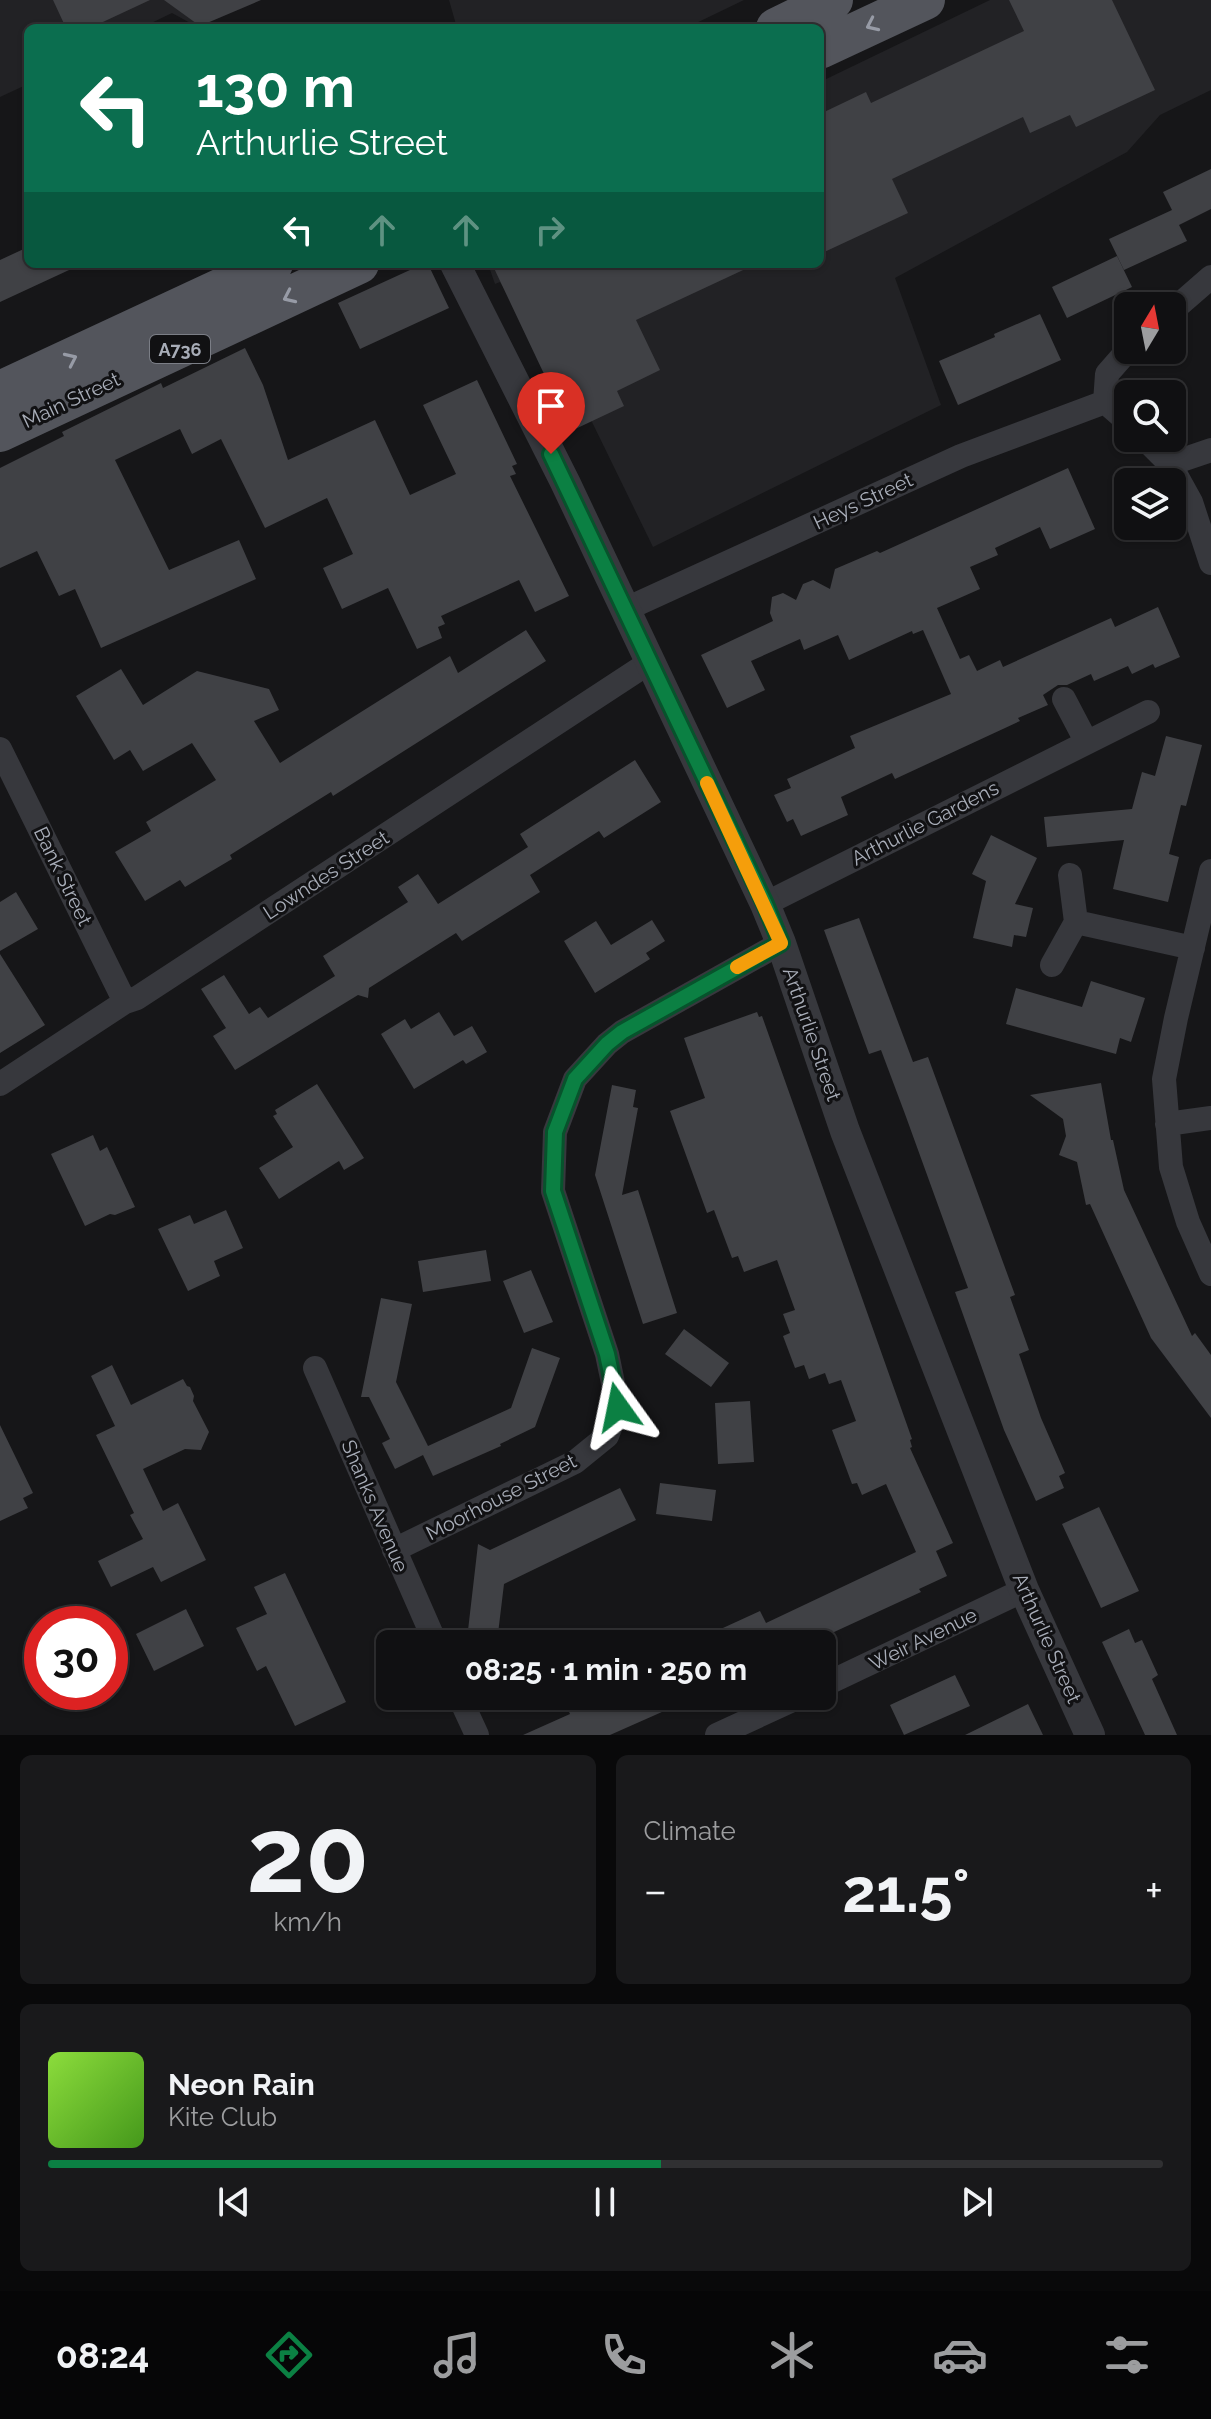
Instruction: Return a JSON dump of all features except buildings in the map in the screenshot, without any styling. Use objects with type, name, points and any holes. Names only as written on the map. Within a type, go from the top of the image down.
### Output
[{"type":"main road","points":[[784,24],[833,0]]},
{"type":"main road","points":[[824,47],[925,0]]},
{"type":"main road","name":"Main Street","points":[[0,391],[264,268]]},
{"type":"main road","name":"Main Street","points":[[0,432],[350,268]]},
{"type":"street","name":"Arthurlie Street","points":[[457,268],[565,482],[765,904],[845,1131],[1024,1590],[1090,1735]]},
{"type":"street","points":[[1186,299],[1211,277]]},
{"type":"street","points":[[1114,410],[1105,402],[1107,374],[1116,364]]},
{"type":"street","name":"Heys Street","points":[[624,610],[961,456],[1105,402]]},
{"type":"street","points":[[1170,464],[1211,450]]},
{"type":"street","points":[[1158,452],[1170,464],[1191,502],[1211,563]]},
{"type":"street","name":"Lowndes Street","points":[[0,1084],[125,1002],[137,998],[650,662]]},
{"type":"street","points":[[1064,699],[1086,741]]},
{"type":"street","name":"Arthurlie Gardens","points":[[765,904],[1148,712]]},
{"type":"street","name":"Bank Street","points":[[0,749],[125,1002]]},
{"type":"street","points":[[1211,871],[1164,1079],[1171,1167],[1188,1222],[1211,1274]]},
{"type":"street","points":[[1052,965],[1076,922],[1070,875]]},
{"type":"street","points":[[1076,922],[1193,948]]},
{"type":"street","name":"Moorhouse Street","points":[[394,1550],[575,1462],[607,1436],[618,1407],[607,1354],[553,1191],[555,1132],[575,1079],[607,1044],[622,1032],[781,943]]},
{"type":"street","points":[[1167,1124],[1211,1118]]},
{"type":"street","name":"Shanks Avenue","points":[[315,1368],[430,1630]]},
{"type":"street","name":"Weir Avenue","points":[[836,1679],[1024,1590]]},
{"type":"street","points":[[465,1710],[477,1735]]},
{"type":"street","points":[[717,1735],[771,1710]]},
{"type":"shaded area","points":[[0,0],[248,0],[196,24],[172,13],[149,24],[24,24],[24,86],[0,97]]},
{"type":"shaded area","points":[[449,0],[744,0],[694,24],[456,24]]},
{"type":"shaded area","points":[[990,0],[1211,0],[1211,90],[1160,115],[1127,152],[895,278],[941,405],[653,547],[592,422],[500,282],[495,284],[489,268],[824,268],[824,80]]},
{"type":"slow traffic","points":[[707,783],[781,943],[737,967]]},
{"type":"route","points":[[551,454],[781,943],[622,1032],[607,1044],[575,1079],[555,1132],[553,1191],[607,1354],[618,1407]]}]
